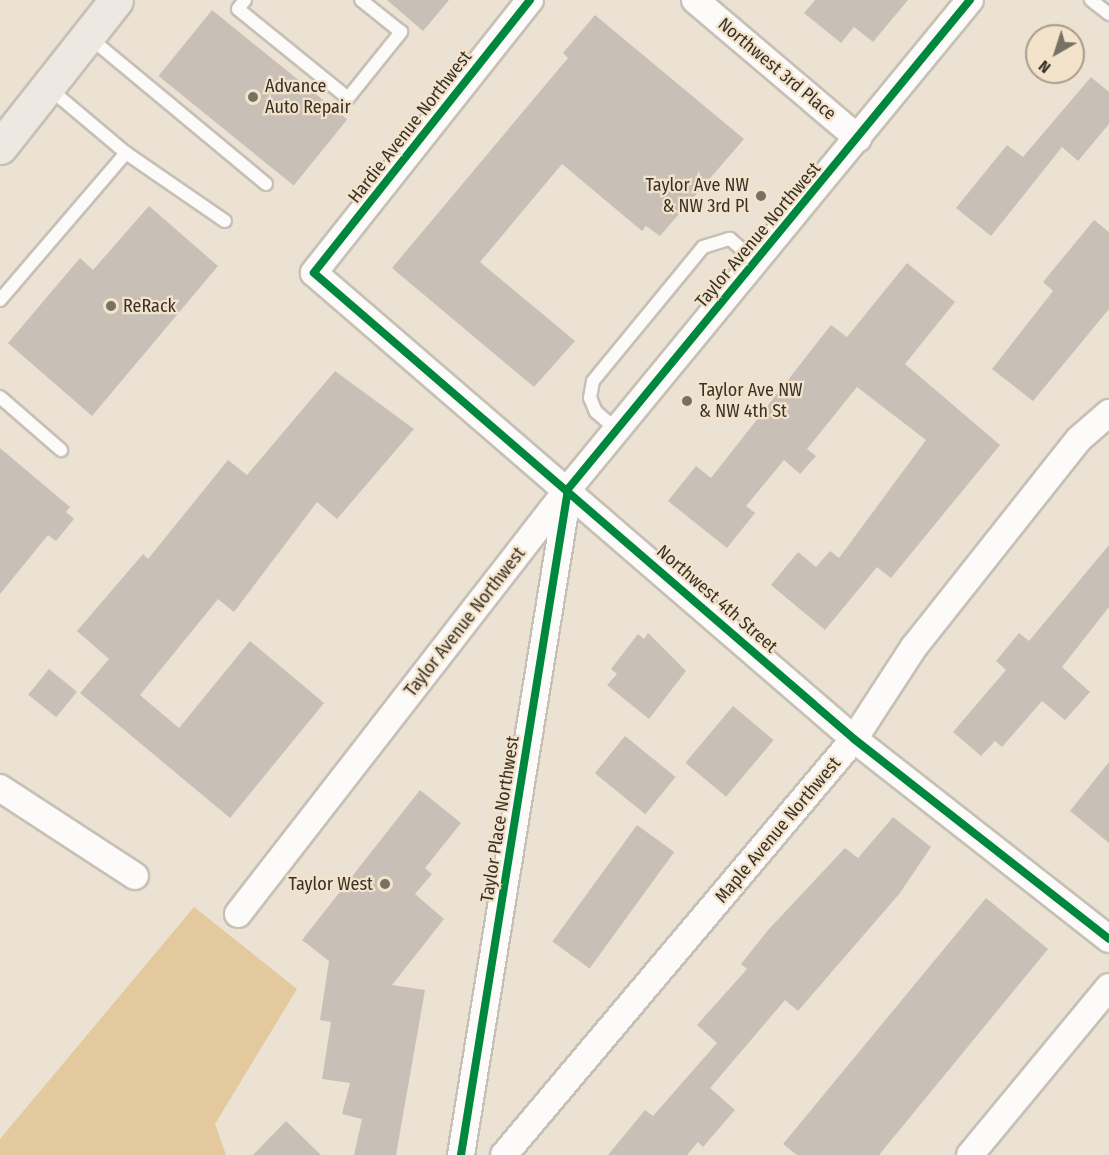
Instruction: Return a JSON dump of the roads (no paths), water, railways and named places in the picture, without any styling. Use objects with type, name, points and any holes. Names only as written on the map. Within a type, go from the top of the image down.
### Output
[{"type":"main road","points":[[0,147],[50,89],[116,0]]},
{"type":"street","name":"Hardie Avenue Northwest","points":[[314,273],[530,0]]},
{"type":"street","name":"Northwest 3rd Place","points":[[696,0],[858,138]]},
{"type":"street","name":"Taylor Avenue Northwest","points":[[238,914],[568,489],[970,0]]},
{"type":"street","name":"Northwest 4th Street","points":[[314,273],[568,489],[854,739],[1109,939]]},
{"type":"street","name":"Maple Avenue Northwest","points":[[504,1155],[854,739],[914,647],[1079,439],[1109,413]]},
{"type":"street","name":"Taylor Place Northwest","points":[[461,1155],[568,489]]},
{"type":"street","points":[[0,788],[135,876]]},
{"type":"street","points":[[970,1155],[1109,987]]},
{"type":"lane","points":[[245,0],[238,9],[348,98],[401,32],[361,0]]},
{"type":"lane","points":[[1091,0],[1109,14]]},
{"type":"lane","points":[[89,37],[266,184]]},
{"type":"lane","points":[[50,89],[126,153],[225,221]]},
{"type":"lane","points":[[0,300],[126,153]]},
{"type":"lane","points":[[617,430],[596,412],[590,398],[593,381],[689,265],[718,239],[730,238],[756,262]]},
{"type":"lane","points":[[0,397],[62,450]]},
{"type":"place","name":"Advance Auto Repair","points":[[253,97]]},
{"type":"place","name":"Taylor Ave NW & NW 3rd Pl","points":[[761,196]]},
{"type":"place","name":"ReRack","points":[[111,306]]},
{"type":"place","name":"Taylor Ave NW & NW 4th St","points":[[687,401]]},
{"type":"place","name":"Taylor West","points":[[385,884]]}]
